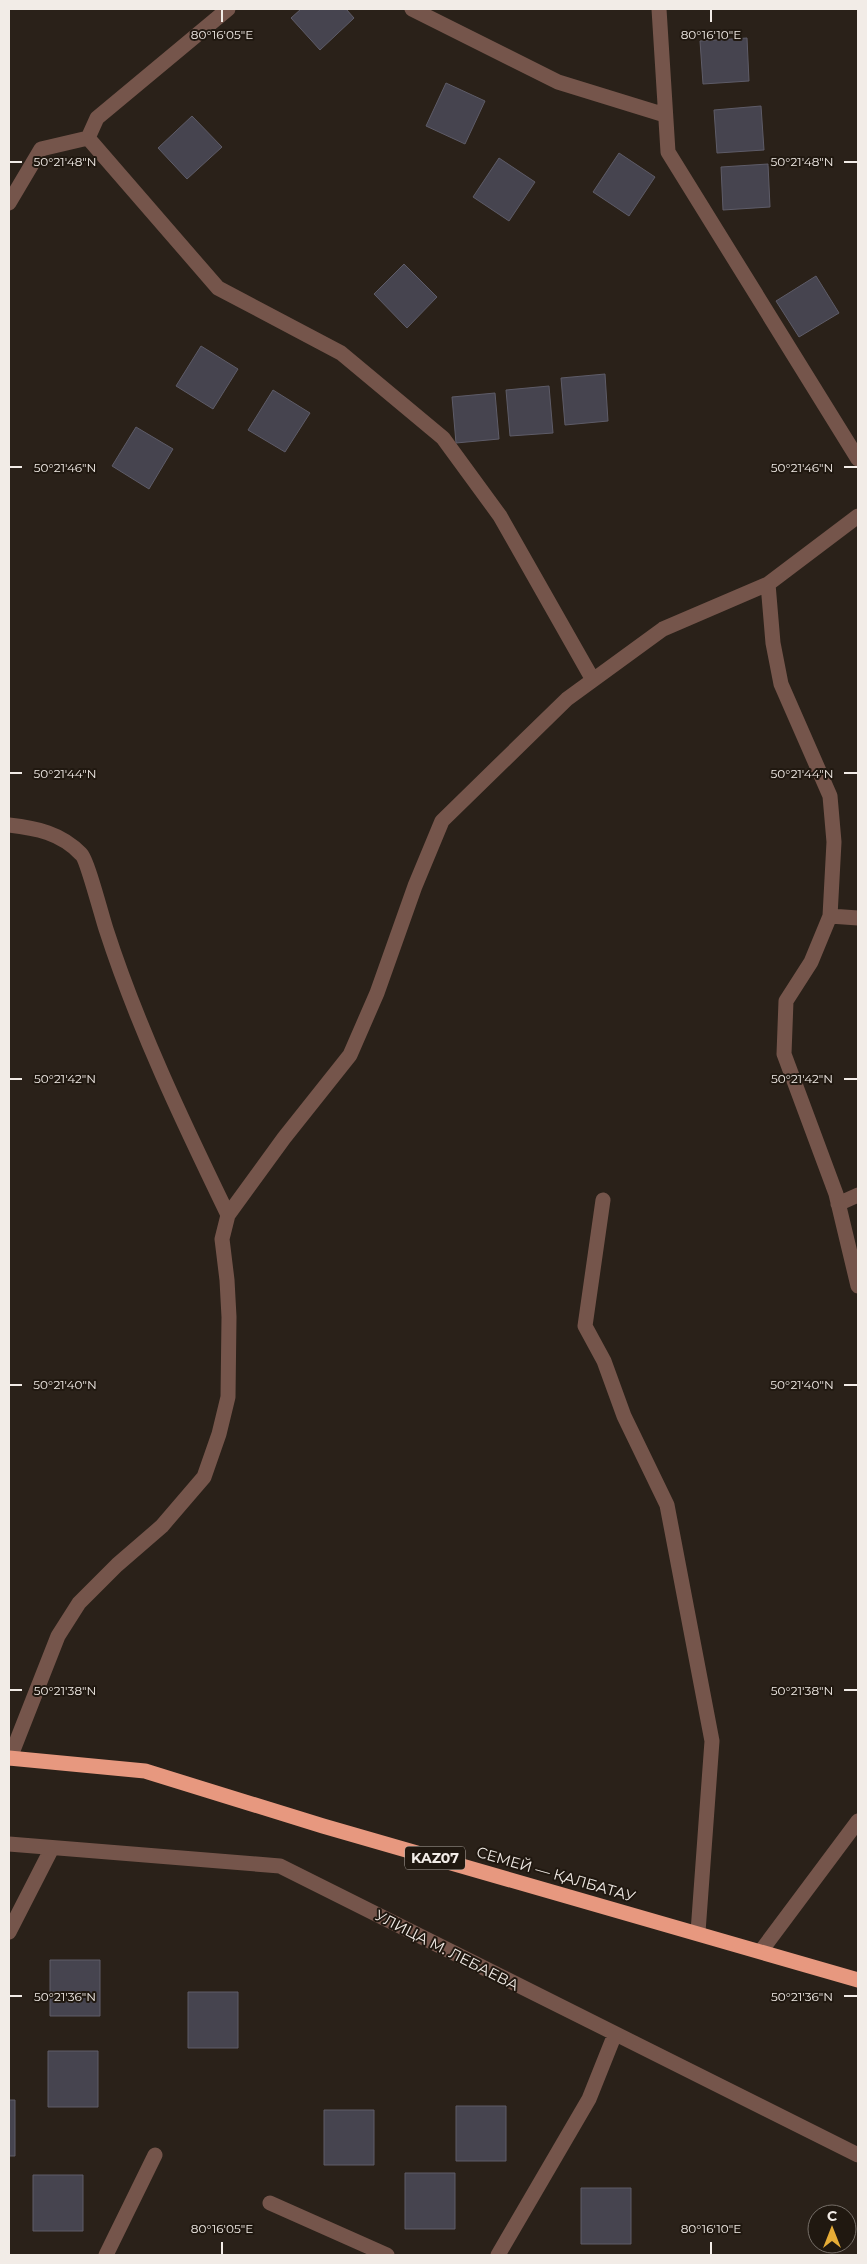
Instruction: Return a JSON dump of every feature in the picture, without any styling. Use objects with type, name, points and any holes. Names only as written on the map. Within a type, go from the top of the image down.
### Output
[{"type":"highway","name":"СЕМЕЙ — ҚАЛБАТАУ","points":[[9,1758],[145,1771],[323,1826],[761,1950],[858,1980]]},
{"type":"street","points":[[88,138],[96,118],[228,9]]},
{"type":"street","points":[[412,9],[558,82],[666,115]]},
{"type":"street","points":[[659,9],[668,152],[858,459]]},
{"type":"street","points":[[9,204],[41,149],[88,138]]},
{"type":"street","points":[[88,138],[218,288],[341,353],[443,438],[500,516],[593,680]]},
{"type":"street","points":[[9,1758],[58,1636],[79,1603],[117,1565],[162,1526],[204,1477],[219,1434],[228,1397],[229,1325],[227,1280],[222,1239],[228,1215],[284,1138],[350,1055],[377,993],[415,886],[442,821],[567,699],[663,629],[768,584],[858,516]]},
{"type":"street","points":[[768,584],[772,643],[781,684],[830,796],[834,842],[830,916],[810,962],[786,1001],[784,1054],[838,1204],[858,1286]]},
{"type":"street","points":[[9,825],[38,828],[56,835],[82,855],[120,973],[181,1116],[228,1215]]},
{"type":"street","points":[[830,916],[858,918]]},
{"type":"street","points":[[838,1204],[858,1196]]},
{"type":"street","points":[[603,1200],[585,1326],[604,1360],[624,1416],[667,1505],[712,1741],[698,1932]]},
{"type":"street","points":[[761,1950],[858,1821]]},
{"type":"street","name":"УЛИЦА М. ЛЕБАЕВА","points":[[9,1844],[280,1866],[858,2155]]},
{"type":"street","points":[[9,1932],[52,1848]]},
{"type":"street","points":[[498,2255],[589,2098],[615,2034]]},
{"type":"street","points":[[106,2255],[155,2155]]},
{"type":"street","points":[[270,2203],[387,2255]]},
{"type":"building","points":[[301,9],[346,9],[354,18],[320,50],[291,18]]},
{"type":"building","points":[[747,38],[749,81],[703,84],[700,41]]},
{"type":"building","points":[[446,83],[485,101],[465,144],[426,126]]},
{"type":"building","points":[[761,106],[764,150],[717,153],[714,110]]},
{"type":"building","points":[[192,116],[222,147],[187,179],[158,148]]},
{"type":"building","points":[[619,153],[655,177],[629,216],[593,192]]},
{"type":"building","points":[[499,158],[535,182],[509,221],[473,197]]},
{"type":"building","points":[[768,164],[770,207],[723,210],[721,167]]},
{"type":"building","points":[[404,264],[437,297],[407,328],[374,294]]},
{"type":"building","points":[[816,276],[839,313],[799,337],[776,301]]},
{"type":"building","points":[[201,346],[238,369],[213,409],[176,386]]},
{"type":"building","points":[[605,374],[608,421],[565,425],[561,378]]},
{"type":"building","points":[[549,386],[553,433],[510,436],[506,390]]},
{"type":"building","points":[[273,390],[310,413],[285,452],[248,430]]},
{"type":"building","points":[[495,393],[499,439],[456,443],[452,397]]},
{"type":"building","points":[[136,427],[173,449],[149,489],[112,466]]},
{"type":"building","points":[[50,1960],[100,1960],[100,2016],[50,2016]]},
{"type":"building","points":[[188,1992],[238,1992],[238,2048],[188,2048]]},
{"type":"building","points":[[48,2051],[98,2051],[98,2107],[48,2107]]},
{"type":"building","points":[[9,2100],[15,2100],[15,2156],[9,2156]]},
{"type":"building","points":[[456,2106],[506,2106],[506,2161],[456,2161]]},
{"type":"building","points":[[324,2110],[374,2110],[374,2165],[324,2165]]},
{"type":"building","points":[[405,2173],[455,2173],[455,2229],[405,2229]]},
{"type":"building","points":[[33,2175],[83,2175],[83,2231],[33,2231]]},
{"type":"building","points":[[581,2188],[631,2188],[631,2244],[581,2244]]}]
